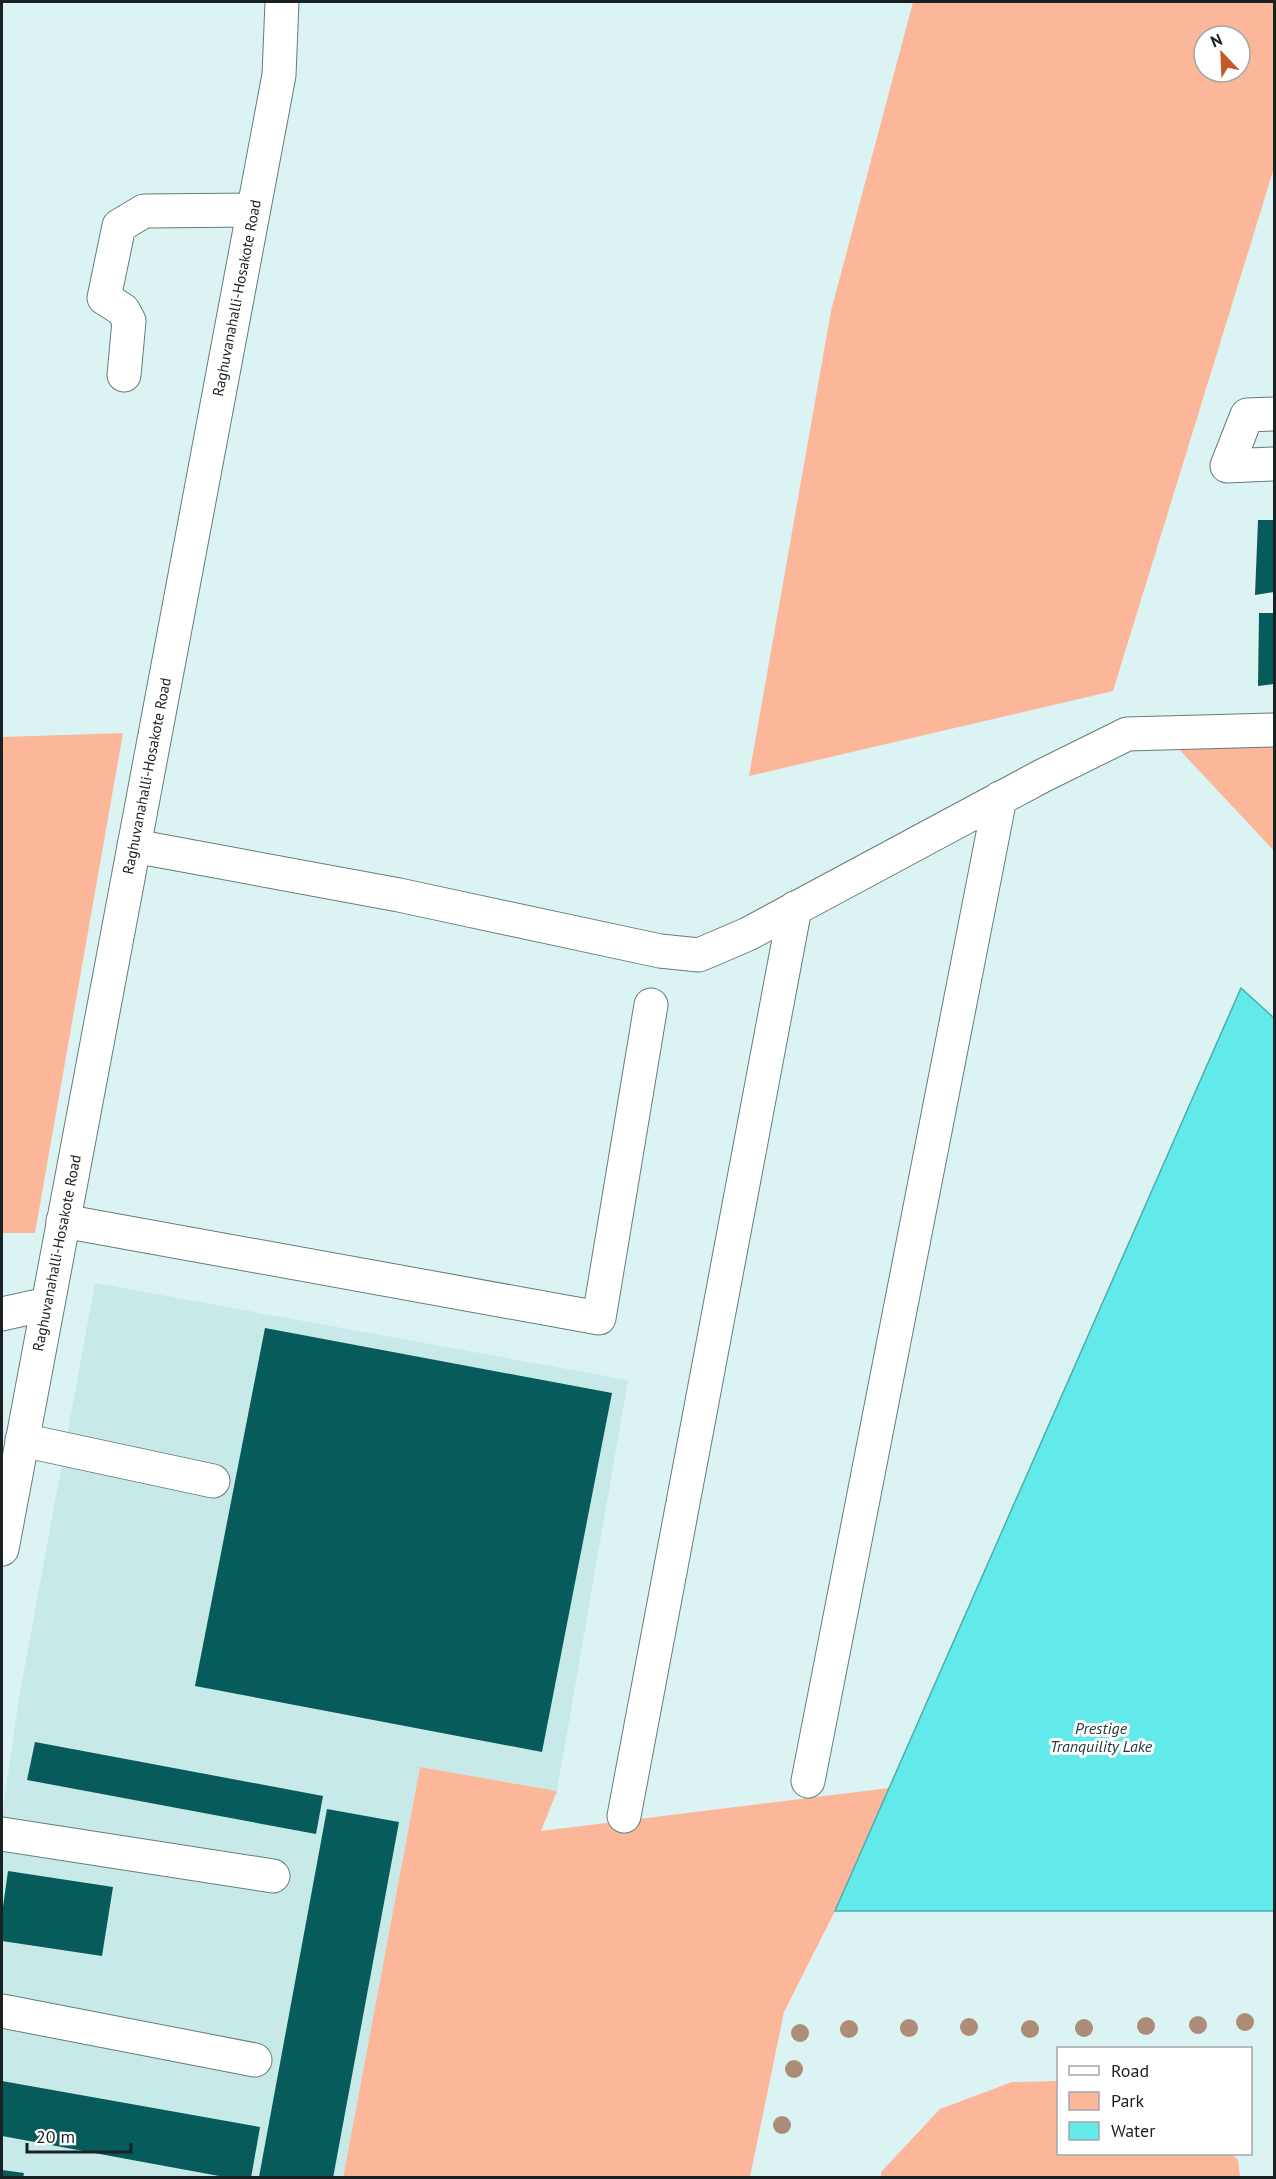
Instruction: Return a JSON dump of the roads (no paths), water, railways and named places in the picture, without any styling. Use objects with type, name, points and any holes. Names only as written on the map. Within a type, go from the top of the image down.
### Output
[{"type":"main road","name":"Raghuvanahalli-Hosakote Road","points":[[2,1549],[279,75],[282,2]]},
{"type":"main road","points":[[124,375],[129,321],[123,310],[104,298],[119,226],[144,212],[253,210]]},
{"type":"main road","points":[[1275,414],[1247,415],[1227,466],[1275,464]]},
{"type":"main road","points":[[134,846],[399,895],[670,952],[699,955],[748,934],[1000,798],[1127,734],[1275,730]]},
{"type":"main road","points":[[808,1781],[1000,798]]},
{"type":"main road","points":[[624,1816],[795,908]]},
{"type":"main road","points":[[63,1221],[598,1318],[651,1005]]},
{"type":"main road","points":[[2,1314],[47,1304]]},
{"type":"main road","points":[[22,1440],[213,1481]]},
{"type":"main road","points":[[2,1834],[273,1876]]},
{"type":"main road","points":[[2,2011],[255,2060]]},
{"type":"water","name":"Prestige Tranquility Lake","points":[[1241,988],[1274,1018],[1274,1911],[835,1911]]}]
